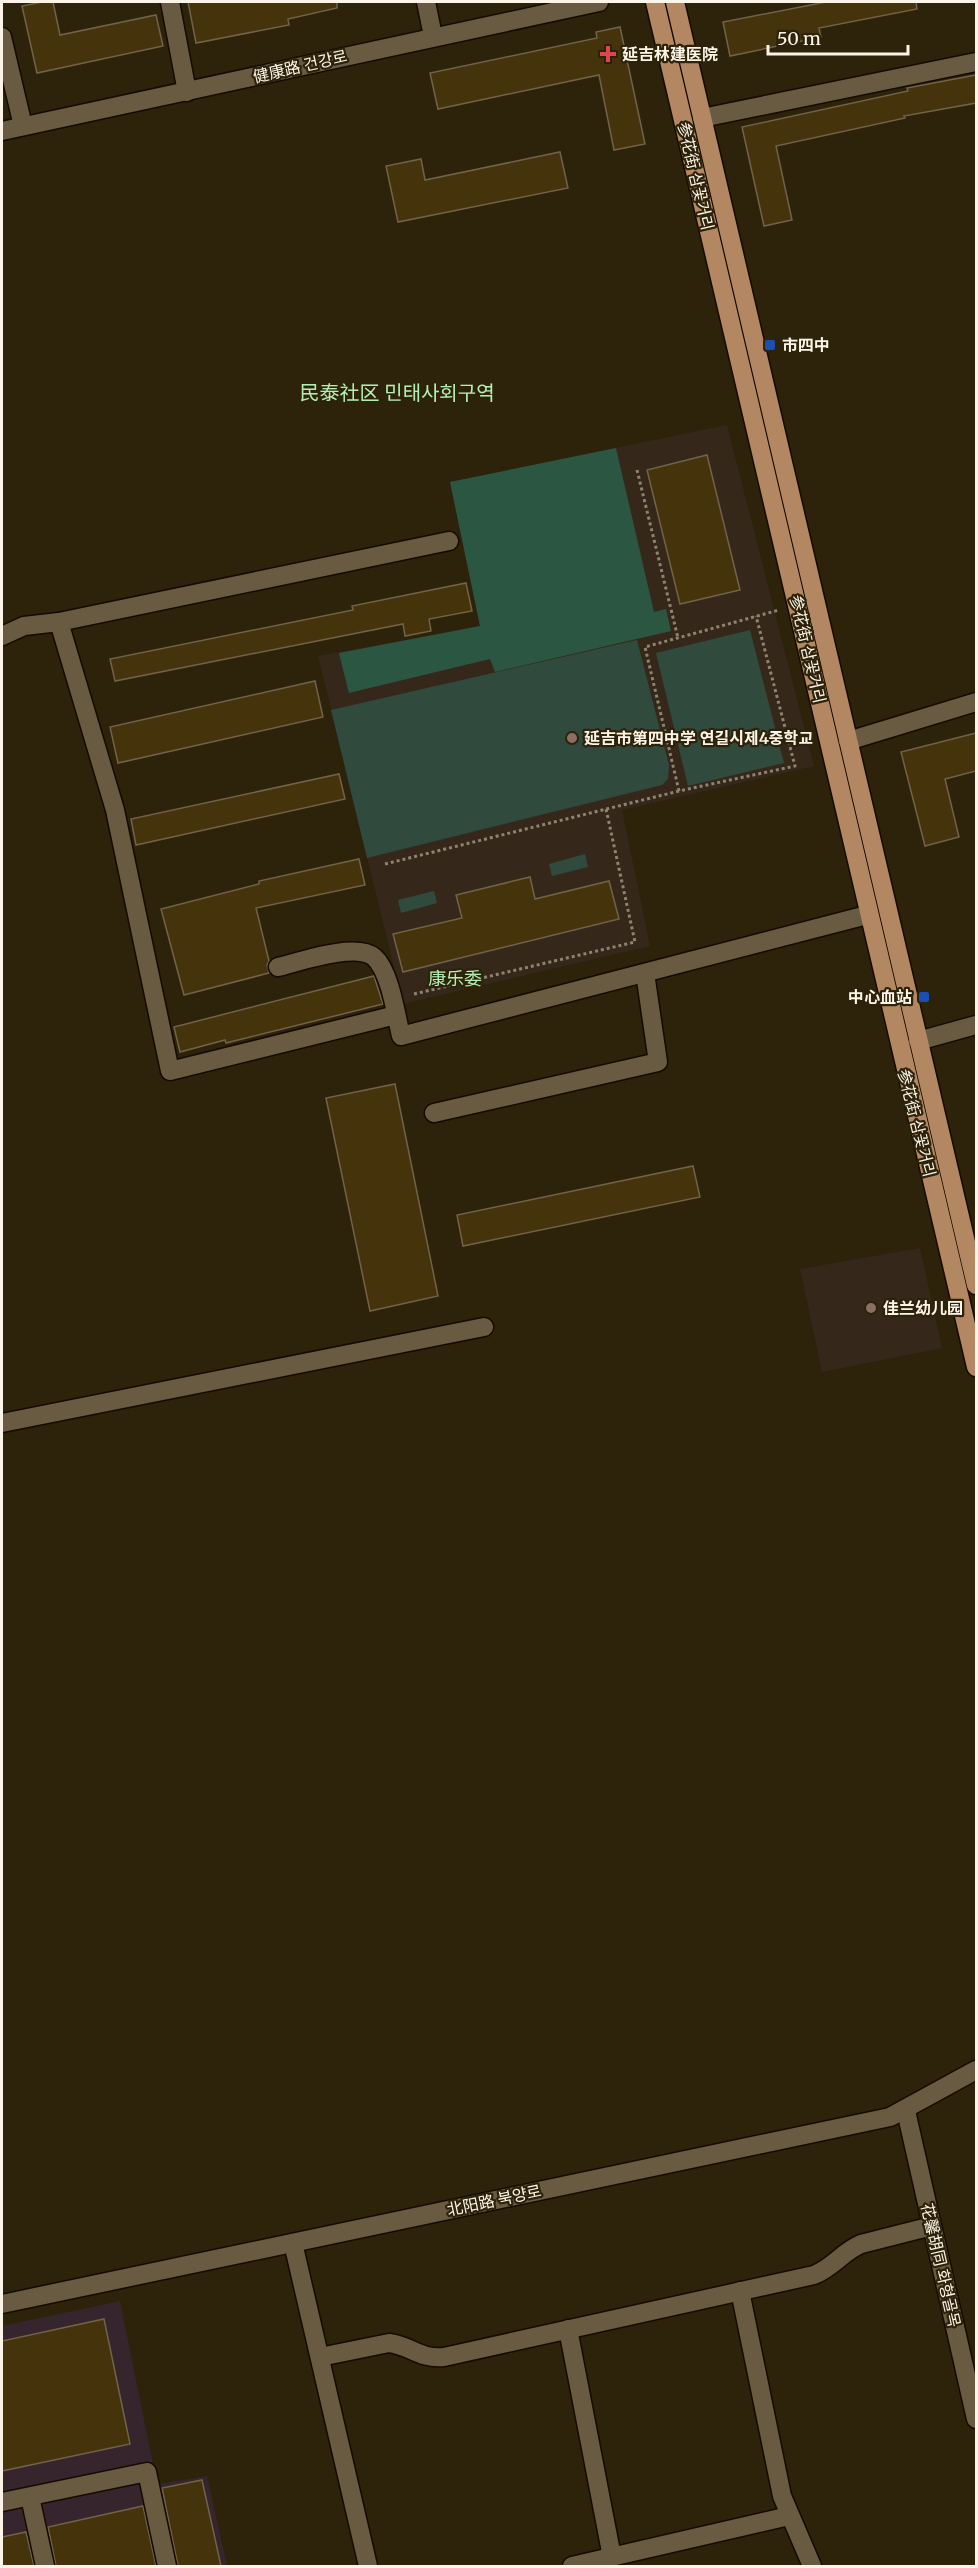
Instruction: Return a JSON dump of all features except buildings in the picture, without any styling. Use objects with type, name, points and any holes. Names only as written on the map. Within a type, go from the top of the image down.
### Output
[{"type":"main road","name":"参花街 삼꽃거리","points":[[655,2],[798,604],[867,915],[976,1367]]},
{"type":"main road","name":"参花街 삼꽃거리","points":[[675,2],[976,1284]]},
{"type":"street","points":[[170,2],[187,92]]},
{"type":"street","points":[[426,2],[433,36]]},
{"type":"street","name":"健康路 건강로","points":[[2,131],[433,36],[599,2]]},
{"type":"street","points":[[2,37],[23,126]]},
{"type":"street","points":[[702,118],[976,62]]},
{"type":"street","points":[[2,636],[24,626],[59,622],[449,541]]},
{"type":"street","points":[[59,622],[115,810],[170,1071],[396,1015]]},
{"type":"street","points":[[848,741],[976,702]]},
{"type":"street","points":[[278,967],[345,951],[363,952],[374,957],[385,974],[401,1036],[867,915]]},
{"type":"street","points":[[434,1113],[658,1062],[645,973]]},
{"type":"street","points":[[918,1041],[976,1025]]},
{"type":"street","points":[[2,1423],[484,1327]]},
{"type":"street","name":"北阳路 북양로","points":[[2,2304],[890,2117],[976,2070]]},
{"type":"street","name":"花馨胡同 화형골목","points":[[906,2110],[976,2419]]},
{"type":"street","points":[[320,2357],[389,2343],[399,2344],[429,2358],[444,2357],[814,2275],[829,2269],[850,2249],[861,2244],[932,2226]]},
{"type":"street","points":[[293,2242],[368,2566]]},
{"type":"street","points":[[740,2291],[782,2496],[812,2566]]},
{"type":"street","points":[[568,2329],[605,2561]]},
{"type":"street","points":[[2,2502],[147,2472],[167,2566]]},
{"type":"street","points":[[30,2497],[45,2566]]},
{"type":"street","points":[[572,2566],[605,2561],[789,2516]]},
{"type":"path","points":[[637,470],[678,638]]},
{"type":"path","points":[[679,791],[645,647],[798,604]]},
{"type":"path","points":[[385,864],[679,791],[795,766],[756,616]]},
{"type":"path","points":[[414,994],[635,942],[606,809]]},
{"type":"shaded area","name":"延吉市第四中学 연길시제4중학교","points":[[727,425],[814,766],[622,810],[650,946],[403,1004],[318,656],[480,626],[450,482]]},
{"type":"shaded area","name":"佳兰幼儿园","points":[[920,1248],[942,1348],[822,1372],[800,1269]]},
{"type":"shaded area","points":[[120,2301],[157,2484],[207,2476],[227,2566],[2,2566],[2,2326]]},
{"type":"green space","points":[[616,448],[654,612],[666,609],[671,631],[495,672],[490,659],[349,693],[339,653],[480,626],[450,482]]},
{"type":"green space","points":[[750,630],[784,763],[688,786],[656,653]]},
{"type":"green space","points":[[637,640],[669,765],[668,779],[662,785],[367,858],[331,710]]},
{"type":"green space","points":[[585,854],[588,867],[552,876],[549,864]]},
{"type":"green space","points":[[434,891],[437,903],[401,913],[398,900]]},
{"type":"place","name":"延吉林建医院","points":[[608,54]]},
{"type":"place","name":"市四中","points":[[770,345]]},
{"type":"place","name":"延吉市第四中学 연길시제4중학교","points":[[572,738]]},
{"type":"place","name":"中心血站","points":[[924,997]]},
{"type":"place","name":"佳兰幼儿园","points":[[871,1308]]},
{"type":"district","name":"民泰社区 민태사회구역","points":[[397,392]]},
{"type":"district","name":"康乐委","points":[[455,978]]}]
